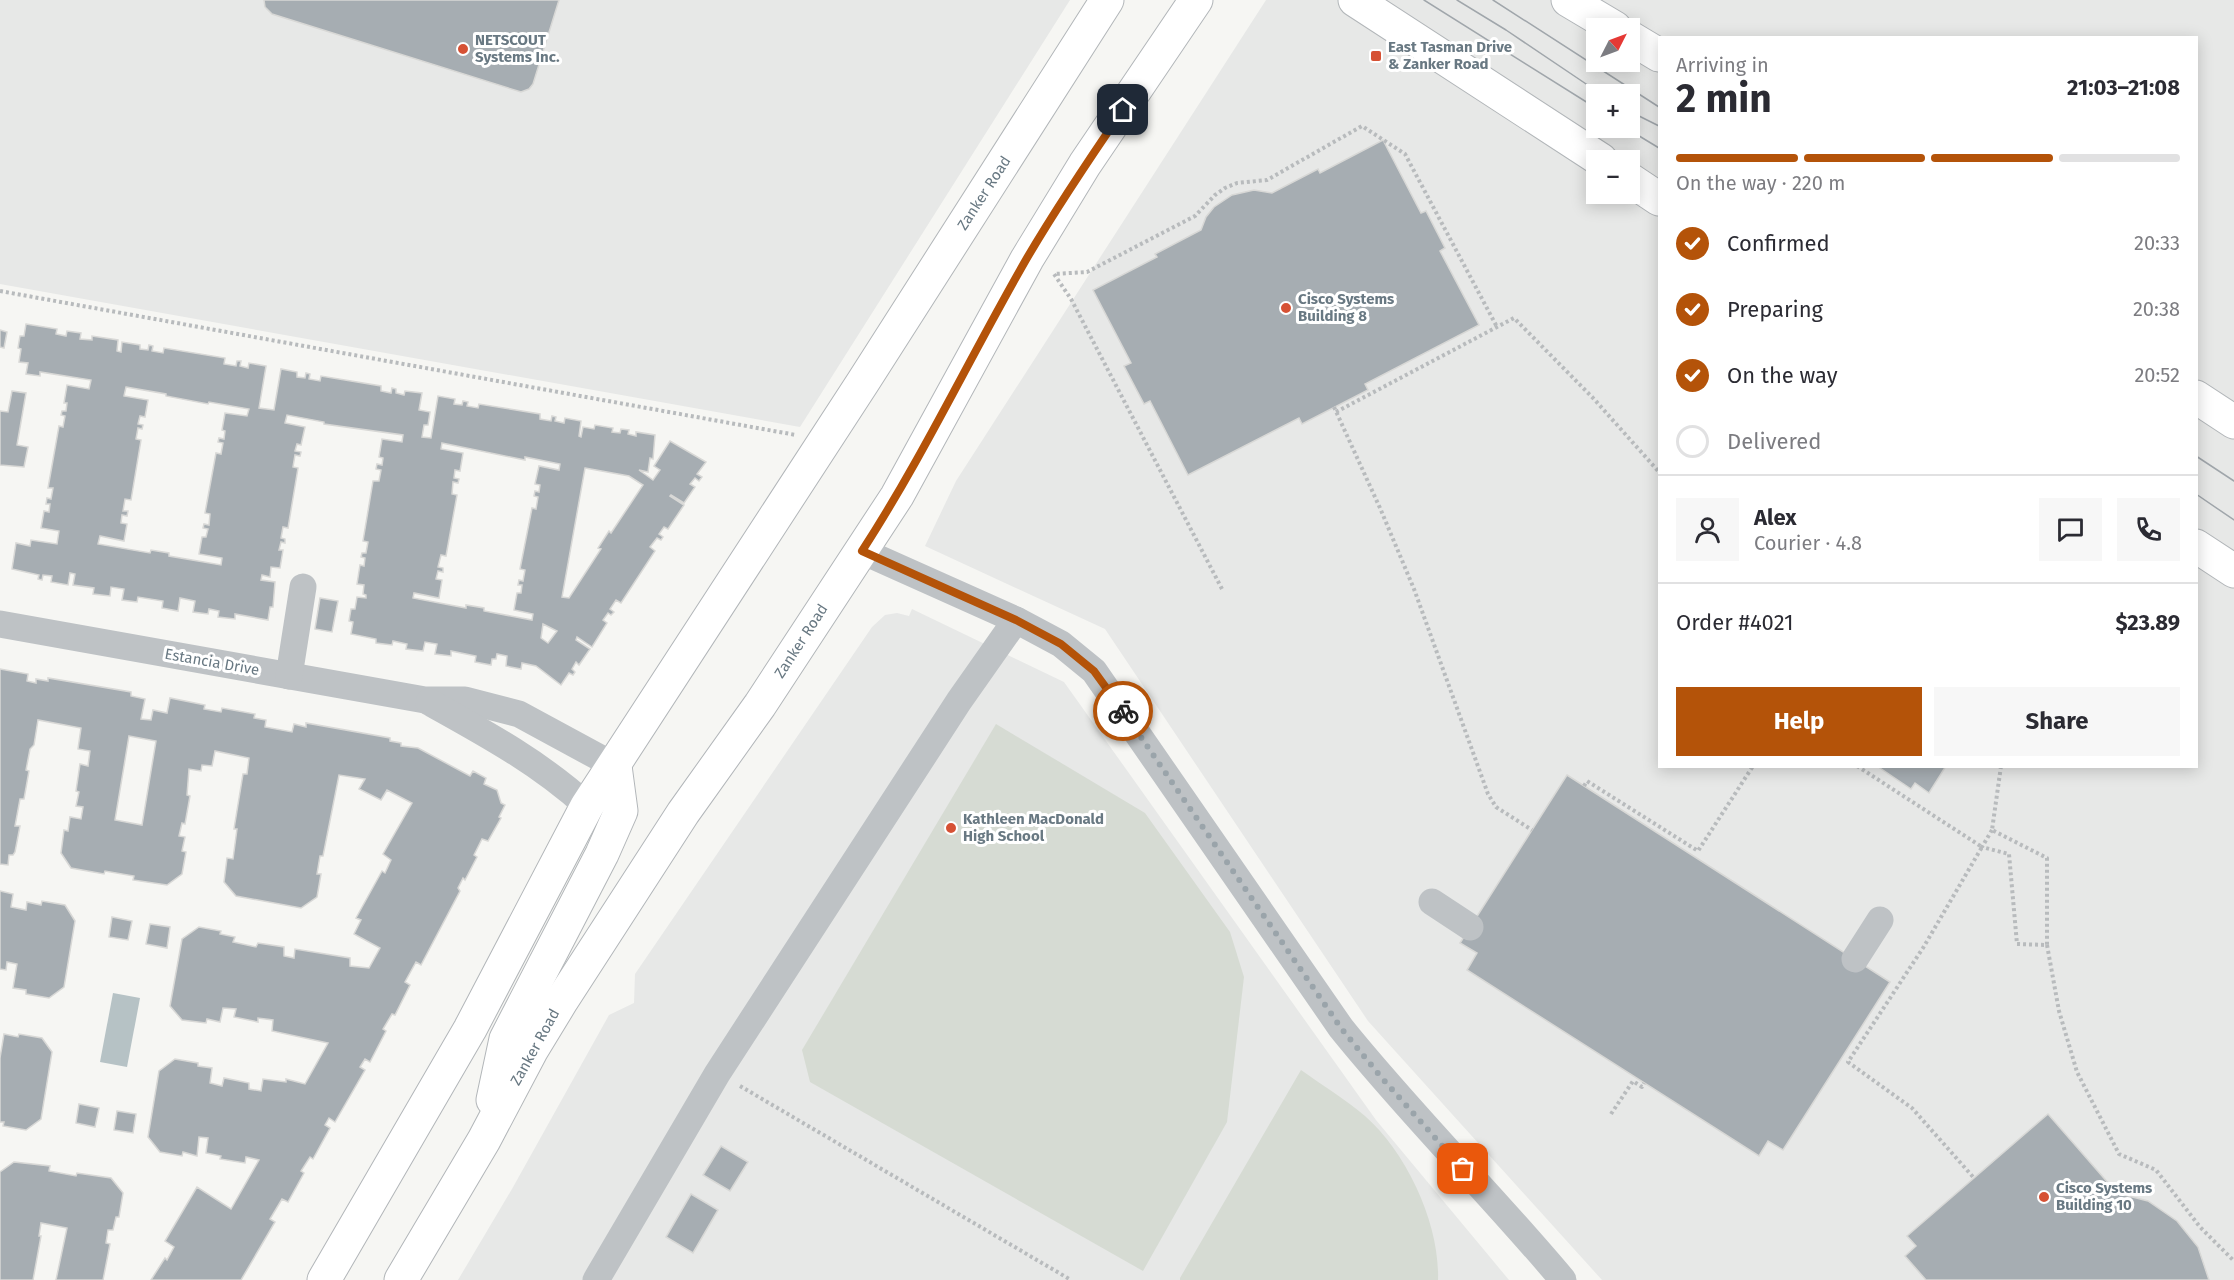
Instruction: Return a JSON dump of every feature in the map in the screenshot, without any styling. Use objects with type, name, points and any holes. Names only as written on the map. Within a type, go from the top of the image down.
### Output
[{"type":"main road","name":"Zanker Road","points":[[324,1280],[470,1029],[587,806],[615,766],[1107,0]]},
{"type":"main road","points":[[1192,7],[1221,0]]},
{"type":"main road","points":[[1355,0],[1586,151]]},
{"type":"main road","points":[[1568,0],[1598,18]]},
{"type":"main road","name":"Zanker Road","points":[[401,1280],[484,1140],[531,1051],[598,943],[897,496],[1027,258],[1085,164],[1192,7]]},
{"type":"main road","points":[[1640,44],[1658,54]]},
{"type":"main road","points":[[1640,186],[1658,198]]},
{"type":"main road","points":[[2198,398],[2234,422]]},
{"type":"main road","points":[[2198,547],[2234,571]]},
{"type":"main road","points":[[484,1140],[506,1039],[602,854],[621,811],[615,766]]},
{"type":"street","points":[[862,551],[1016,620],[1061,644],[1094,671],[1341,1028],[1381,1077],[1563,1280]]},
{"type":"street","points":[[289,676],[303,587]]},
{"type":"street","points":[[596,1280],[717,1074],[958,701],[1016,620]]},
{"type":"street","name":"Estancia Drive","points":[[0,624],[425,700],[465,700],[519,714],[615,766]]},
{"type":"street","name":"Estancia Drive","points":[[425,700],[496,739],[561,782],[587,806]]},
{"type":"street","points":[[1432,902],[1470,927]]},
{"type":"street","points":[[1855,959],[1880,920]]},
{"type":"path","points":[[1222,588],[1071,299],[1054,274],[1087,272],[1195,216],[1225,188],[1237,183],[1267,180],[1362,126],[1405,154],[1497,327]]},
{"type":"path","points":[[0,291],[825,440]]},
{"type":"path","points":[[1532,830],[1496,807],[1488,794],[1414,589],[1335,410],[1514,318],[1594,399],[1658,471]]},
{"type":"path","points":[[1584,786],[1587,781],[1698,851],[1752,768]]},
{"type":"path","points":[[1860,768],[1982,848],[2009,854],[2017,944],[2047,945]]},
{"type":"path","points":[[1974,1178],[1912,1108],[1848,1062],[1923,948],[1992,830],[2001,768]]},
{"type":"path","points":[[1992,830],[2047,858],[2047,945],[2059,1011],[2077,1072],[2119,1154],[2156,1170],[2200,1227],[2234,1261]]},
{"type":"path","points":[[1611,1114],[1633,1081],[1642,1087],[1644,1083]]},
{"type":"path","points":[[740,1086],[1071,1280]]},
{"type":"shaded area","points":[[0,0],[1070,0],[800,427],[0,284]]},
{"type":"shaded area","points":[[1266,0],[2234,0],[2234,1280],[1602,1280],[1368,1021],[1105,629],[925,546],[956,481]]},
{"type":"shaded area","name":"Kathleen MacDonald High School","points":[[912,609],[1064,682],[1376,1120],[1509,1280],[458,1280],[512,1189],[609,1015],[634,1003],[635,974],[872,627],[885,615],[897,613],[909,616]]},
{"type":"shaded area","points":[[996,724],[1145,813],[1230,932],[1244,977],[1227,1122],[1143,1271],[810,1082],[802,1050]]},
{"type":"shaded area","points":[[113,993],[140,998],[127,1067],[100,1062]]},
{"type":"shaded area","points":[[1301,1070],[1365,1116],[1394,1149],[1407,1169],[1427,1213],[1437,1258],[1438,1280],[1180,1280]]},
{"type":"building","name":"NETSCOUT Systems Inc.","points":[[264,0],[559,0],[533,84],[529,89],[521,92],[272,14],[265,7]]},
{"type":"building","name":"Cisco Systems Building 8","points":[[1383,140],[1421,213],[1426,211],[1445,248],[1440,251],[1479,325],[1365,384],[1368,390],[1302,424],[1299,418],[1188,475],[1150,401],[1144,404],[1124,366],[1131,363],[1093,290],[1157,257],[1155,254],[1201,230],[1206,217],[1214,207],[1232,195],[1254,190],[1272,193],[1318,169],[1320,173]]},
{"type":"building","points":[[26,324],[57,329],[56,334],[66,336],[67,331],[81,333],[80,339],[92,340],[92,336],[118,340],[117,351],[121,352],[122,342],[140,345],[140,349],[148,350],[149,345],[153,346],[152,351],[163,353],[164,348],[225,358],[224,364],[236,366],[237,361],[241,361],[240,366],[248,368],[249,363],[266,366],[259,408],[274,410],[281,369],[297,372],[297,377],[305,378],[306,373],[310,374],[309,379],[320,381],[321,376],[381,386],[381,391],[391,393],[392,388],[396,389],[396,393],[404,395],[405,391],[422,393],[419,410],[430,412],[428,425],[424,425],[422,437],[431,438],[438,396],[455,399],[454,404],[462,405],[463,401],[468,402],[467,406],[478,408],[479,404],[540,414],[540,419],[551,421],[552,416],[556,417],[555,421],[564,423],[565,418],[581,421],[579,436],[581,437],[583,427],[594,429],[595,425],[613,428],[612,432],[620,433],[621,429],[629,430],[628,434],[636,436],[636,432],[655,435],[653,459],[650,458],[648,472],[639,470],[653,480],[660,470],[654,466],[670,441],[706,462],[697,474],[702,477],[699,481],[695,478],[690,484],[695,487],[684,503],[670,496],[684,505],[668,529],[664,527],[659,534],[663,537],[661,540],[657,538],[650,547],[655,551],[621,603],[616,600],[610,609],[614,612],[611,615],[608,613],[603,620],[607,623],[592,647],[577,637],[576,640],[590,649],[579,665],[576,662],[572,669],[575,672],[573,675],[569,673],[561,685],[536,666],[522,663],[521,669],[506,666],[507,656],[497,654],[496,659],[492,659],[491,665],[475,662],[476,656],[451,651],[451,656],[435,654],[437,644],[425,642],[423,651],[406,649],[407,644],[393,641],[392,645],[376,643],[376,639],[351,634],[353,622],[349,621],[351,609],[355,609],[357,597],[366,598],[363,594],[364,585],[357,584],[360,565],[364,566],[365,558],[361,557],[362,553],[366,553],[368,542],[363,541],[373,481],[379,481],[381,470],[376,469],[377,464],[382,465],[383,458],[379,457],[382,439],[402,442],[403,435],[324,424],[324,422],[287,415],[285,423],[305,427],[301,445],[297,444],[295,451],[301,452],[300,456],[295,455],[293,467],[298,468],[288,528],[283,527],[281,538],[285,539],[285,543],[281,542],[279,550],[283,550],[280,568],[271,567],[270,577],[262,575],[261,580],[275,582],[273,607],[270,607],[268,620],[235,614],[235,619],[218,617],[219,611],[209,609],[208,614],[193,612],[195,601],[180,598],[178,611],[162,608],[163,601],[138,597],[137,602],[122,600],[124,589],[111,587],[110,596],[93,594],[94,588],[73,585],[75,574],[70,573],[68,585],[51,582],[52,576],[43,575],[42,580],[38,579],[39,575],[12,569],[16,543],[30,546],[31,540],[57,544],[59,531],[41,528],[44,511],[49,512],[50,504],[46,504],[47,498],[51,499],[53,488],[48,488],[59,426],[63,427],[65,416],[61,415],[62,411],[66,411],[67,403],[64,403],[67,385],[89,389],[91,380],[40,372],[40,376],[26,374],[28,363],[19,362],[21,349],[18,348],[20,336],[24,336]],"holes":[[[126,387],[208,404],[209,402],[249,409],[247,416],[225,413],[222,430],[225,431],[224,439],[219,438],[218,442],[223,443],[221,454],[216,453],[205,513],[210,514],[209,525],[204,524],[203,528],[208,529],[206,537],[202,537],[199,554],[222,558],[221,565],[169,556],[169,553],[151,550],[150,553],[98,544],[100,536],[124,541],[127,524],[121,523],[122,515],[127,516],[128,511],[123,511],[125,499],[131,500],[141,440],[136,439],[138,428],[142,429],[143,425],[138,424],[140,416],[145,417],[148,400],[124,396]],[[442,443],[525,460],[525,457],[560,464],[559,470],[539,466],[535,484],[540,485],[539,492],[535,491],[534,496],[538,497],[536,509],[532,508],[520,569],[525,570],[523,581],[519,580],[518,585],[522,585],[521,593],[517,593],[514,610],[533,614],[532,620],[484,611],[484,608],[466,605],[466,608],[413,598],[414,593],[439,598],[442,580],[436,579],[438,571],[443,572],[443,568],[438,567],[441,555],[446,556],[457,495],[452,494],[453,482],[458,483],[459,479],[454,478],[455,470],[460,471],[463,453],[441,449]],[[585,468],[629,476],[643,485],[611,533],[609,531],[598,548],[601,549],[569,598],[562,597]],[[543,624],[557,631],[548,643],[541,638]]]},
{"type":"building","points":[[0,330],[7,332],[4,348],[0,347]]},
{"type":"building","points":[[12,391],[26,393],[17,445],[28,447],[24,467],[0,465],[0,411],[8,412]]},
{"type":"building","points":[[320,598],[338,601],[332,632],[315,629]]},
{"type":"building","points":[[0,669],[28,674],[27,681],[36,683],[36,679],[48,681],[48,678],[131,692],[131,696],[145,699],[141,719],[151,720],[153,710],[167,713],[170,698],[205,705],[204,709],[221,712],[222,708],[255,714],[254,718],[266,720],[265,727],[292,732],[294,724],[306,727],[306,723],[390,738],[390,741],[401,743],[401,746],[418,748],[470,776],[473,771],[486,778],[484,784],[497,790],[501,803],[505,805],[499,817],[501,818],[488,841],[482,839],[474,855],[477,857],[465,880],[463,878],[458,888],[460,891],[421,965],[416,962],[405,982],[410,985],[395,1015],[392,1014],[383,1029],[386,1031],[370,1062],[365,1059],[360,1067],[365,1070],[335,1122],[329,1118],[325,1125],[330,1128],[313,1159],[310,1157],[301,1171],[304,1173],[288,1202],[282,1199],[270,1219],[275,1222],[241,1280],[151,1280],[174,1247],[165,1241],[197,1187],[231,1209],[259,1160],[246,1157],[245,1163],[220,1159],[221,1156],[206,1153],[208,1138],[199,1137],[197,1156],[183,1152],[182,1156],[160,1152],[148,1137],[159,1071],[175,1059],[212,1068],[210,1083],[222,1086],[224,1078],[249,1083],[249,1089],[261,1091],[263,1079],[286,1082],[286,1079],[305,1084],[328,1043],[272,1031],[273,1020],[258,1018],[258,1022],[234,1017],[236,1009],[223,1008],[220,1022],[207,1019],[206,1023],[182,1020],[170,1006],[182,939],[199,927],[221,931],[220,934],[235,937],[233,942],[256,947],[258,943],[284,947],[284,956],[294,958],[295,949],[350,958],[350,966],[369,968],[380,948],[354,934],[361,920],[356,918],[382,871],[385,873],[391,860],[383,854],[412,803],[387,790],[381,800],[359,789],[365,779],[339,775],[323,856],[320,856],[317,874],[321,874],[317,897],[301,908],[236,896],[224,882],[227,858],[233,859],[237,829],[234,829],[243,774],[247,774],[249,758],[215,751],[212,766],[202,765],[201,771],[189,769],[187,795],[190,796],[185,824],[182,823],[179,836],[185,837],[182,851],[186,852],[182,874],[167,885],[133,880],[134,876],[71,868],[61,853],[64,830],[68,831],[70,817],[81,819],[83,807],[76,806],[79,792],[76,791],[80,764],[88,766],[90,751],[78,749],[81,728],[38,720],[34,745],[30,749],[26,770],[29,771],[24,799],[20,799],[15,826],[20,826],[15,852],[9,855],[8,865],[0,864]],"holes":[[[129,736],[156,741],[142,825],[115,820]]]},
{"type":"building","points":[[1880,768],[1945,768],[1929,793],[1915,783],[1911,789]]},
{"type":"building","points":[[1567,775],[1890,982],[1783,1150],[1768,1141],[1759,1156],[1467,970],[1477,953],[1460,943]]},
{"type":"building","points":[[0,891],[13,894],[11,907],[26,910],[27,902],[41,905],[42,901],[65,905],[75,921],[64,987],[49,998],[26,994],[26,990],[13,988],[17,964],[7,962],[6,970],[0,969]]},
{"type":"building","points":[[112,917],[132,921],[128,940],[109,937]]},
{"type":"building","points":[[150,924],[170,927],[167,948],[146,944]]},
{"type":"building","points":[[4,1034],[42,1038],[52,1052],[41,1119],[26,1130],[3,1126],[4,1122],[0,1122],[0,1058]]},
{"type":"building","points":[[79,1104],[99,1108],[95,1127],[76,1123]]},
{"type":"building","points":[[117,1111],[136,1114],[133,1133],[114,1130]]},
{"type":"building","name":"Cisco Systems Building 10","points":[[2048,1114],[2117,1193],[2148,1201],[2177,1221],[2198,1247],[2209,1280],[1926,1280],[1905,1256],[1916,1246],[1907,1236]]},
{"type":"building","points":[[721,1146],[748,1162],[730,1191],[703,1175]]},
{"type":"building","points":[[14,1162],[50,1166],[49,1171],[76,1176],[77,1173],[111,1178],[123,1193],[119,1217],[116,1217],[113,1230],[108,1230],[106,1243],[110,1244],[103,1280],[56,1280],[67,1228],[41,1223],[39,1236],[41,1236],[33,1280],[0,1280],[0,1172]]},
{"type":"building","points":[[691,1194],[718,1210],[693,1253],[666,1237]]},
{"type":"tram line","points":[[1424,0],[1586,102]]},
{"type":"tram line","points":[[1457,0],[1586,84]]},
{"type":"tram line","points":[[1493,0],[1658,106]]},
{"type":"tram line","points":[[1640,116],[1658,126]]},
{"type":"tram line","points":[[1640,136],[1658,147]]},
{"type":"tram line","points":[[2198,457],[2234,481]]},
{"type":"tram line","points":[[2198,495],[2234,520]]},
{"type":"way so far","points":[[1123,711],[1341,1028],[1381,1077],[1463,1169]]},
{"type":"place","name":"NETSCOUT Systems Inc.","points":[[463,49]]},
{"type":"place","name":"East Tasman Drive & Zanker Road","points":[[1376,56]]},
{"type":"place","name":"Cisco Systems Building 8","points":[[1286,308]]},
{"type":"place","name":"Kathleen MacDonald High School","points":[[951,828]]},
{"type":"place","name":"Cisco Systems Building 10","points":[[2044,1197]]},
{"type":"route","points":[[1123,110],[1085,164],[1027,258],[897,496],[862,551],[1016,620],[1061,644],[1080,657],[1094,671],[1123,711]]}]
